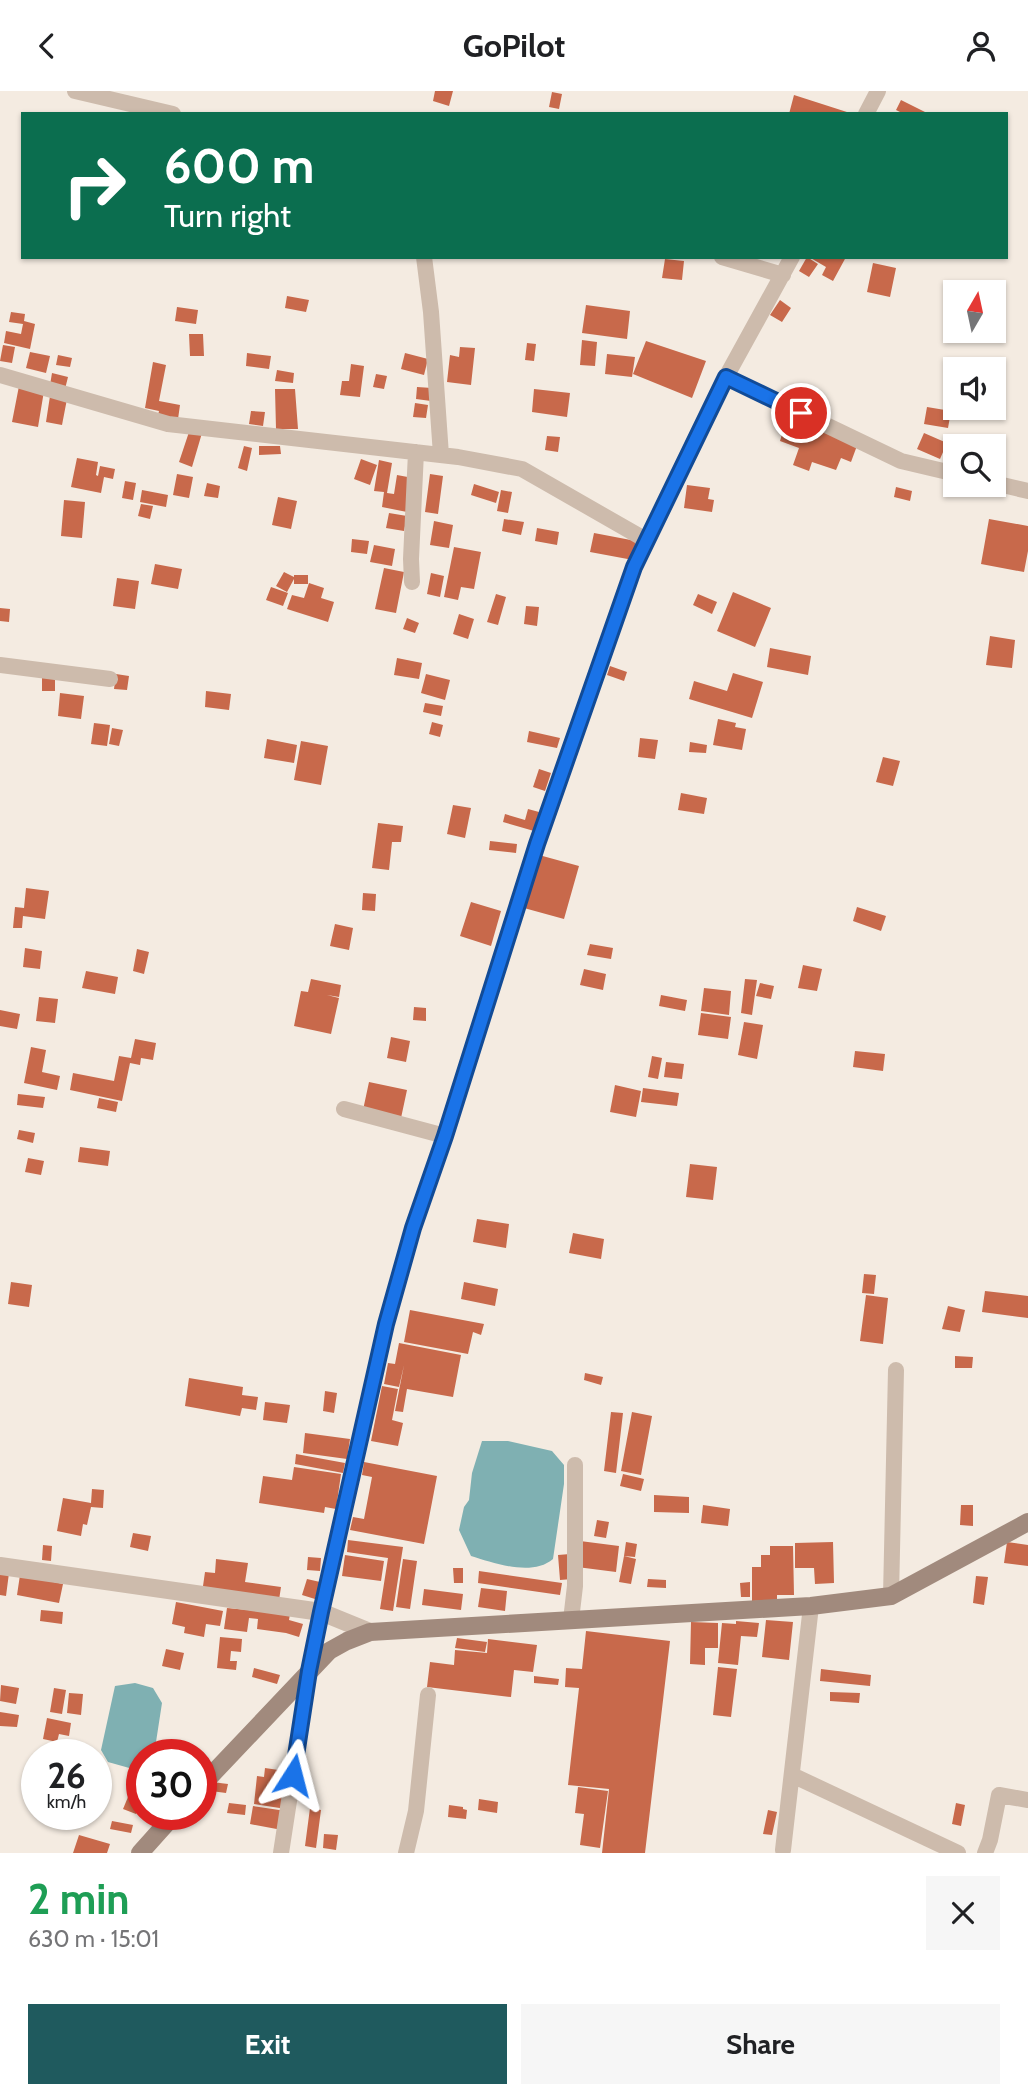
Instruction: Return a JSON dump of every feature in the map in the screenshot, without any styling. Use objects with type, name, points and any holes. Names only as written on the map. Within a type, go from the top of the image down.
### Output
[{"type":"main road","points":[[217,1769],[329,1651],[370,1632],[811,1606],[891,1596],[1028,1522]]},
{"type":"main road","points":[[140,1853],[161,1830]]},
{"type":"street","points":[[75,91],[164,112]]},
{"type":"street","points":[[867,112],[877,91]]},
{"type":"street","points":[[424,259],[431,312],[441,455]]},
{"type":"street","points":[[729,259],[783,275]]},
{"type":"street","points":[[281,1853],[309,1671],[321,1612],[386,1324],[413,1228],[445,1136],[537,844],[634,567],[726,377],[791,259]]},
{"type":"street","points":[[0,375],[168,424],[441,455],[522,469],[646,540]]},
{"type":"street","points":[[726,377],[901,461],[943,471]]},
{"type":"street","points":[[412,582],[416,453]]},
{"type":"street","points":[[1006,486],[1028,491]]},
{"type":"street","points":[[0,665],[110,679]]},
{"type":"street","points":[[344,1108],[445,1136]]},
{"type":"street","points":[[891,1596],[896,1370]]},
{"type":"street","points":[[571,1620],[575,1586],[576,1465]]},
{"type":"street","points":[[0,1566],[321,1612],[370,1632]]},
{"type":"street","points":[[783,1850],[811,1606]]},
{"type":"street","points":[[406,1853],[416,1811],[428,1695]]},
{"type":"street","points":[[792,1775],[958,1853]]},
{"type":"street","points":[[985,1853],[999,1795],[1028,1800]]},
{"type":"water","points":[[482,1441],[508,1441],[552,1451],[564,1465],[564,1484],[553,1559],[544,1564],[535,1567],[513,1567],[471,1556],[459,1530],[464,1507],[469,1500],[472,1473]]},
{"type":"water","points":[[135,1683],[153,1688],[162,1703],[156,1739],[126,1739],[126,1767],[112,1763],[112,1739],[103,1739],[115,1686]]},
{"type":"building","points":[[435,91],[453,91],[449,106],[433,101]]},
{"type":"building","points":[[552,92],[562,94],[559,109],[549,107]]},
{"type":"building","points":[[794,95],[847,112],[790,112]]},
{"type":"building","points":[[901,100],[925,112],[900,112],[896,110]]},
{"type":"building","points":[[665,259],[684,261],[682,280],[662,278]]},
{"type":"building","points":[[806,259],[818,264],[809,277],[799,271]]},
{"type":"building","points":[[812,259],[845,259],[833,281],[822,275],[826,267]]},
{"type":"building","points":[[873,263],[896,268],[890,297],[867,292]]},
{"type":"building","points":[[287,296],[309,300],[306,312],[285,308]]},
{"type":"building","points":[[780,300],[791,308],[782,322],[770,315]]},
{"type":"building","points":[[586,305],[630,311],[627,339],[582,333]]},
{"type":"building","points":[[177,307],[198,310],[196,324],[175,321]]},
{"type":"building","points":[[11,312],[25,314],[24,321],[35,324],[30,349],[4,343],[6,331],[21,334],[23,324],[9,322]]},
{"type":"building","points":[[189,334],[203,334],[204,356],[190,356]]},
{"type":"building","points":[[582,340],[597,342],[595,366],[580,365]]},
{"type":"building","points":[[646,341],[706,361],[692,398],[633,374]]},
{"type":"building","points":[[527,343],[536,344],[534,361],[525,360]]},
{"type":"building","points":[[3,345],[15,347],[12,363],[0,361]]},
{"type":"building","points":[[460,347],[475,348],[471,385],[447,382],[450,355],[459,357]]},
{"type":"building","points":[[30,352],[50,356],[46,373],[26,368]]},
{"type":"building","points":[[247,353],[271,356],[269,369],[246,366]]},
{"type":"building","points":[[405,353],[428,359],[424,375],[401,369]]},
{"type":"building","points":[[607,354],[635,357],[632,377],[605,374]]},
{"type":"building","points":[[58,355],[72,358],[70,367],[56,365]]},
{"type":"building","points":[[153,362],[166,365],[159,401],[180,405],[178,419],[158,415],[159,411],[145,408]]},
{"type":"building","points":[[351,364],[364,366],[360,397],[340,395],[342,381],[349,381]]},
{"type":"building","points":[[277,370],[294,373],[293,383],[275,381]]},
{"type":"building","points":[[52,373],[68,377],[65,389],[50,385]]},
{"type":"building","points":[[376,374],[387,376],[384,389],[373,387]]},
{"type":"building","points":[[19,386],[44,391],[38,427],[12,422]]},
{"type":"building","points":[[417,387],[432,388],[431,401],[416,399]]},
{"type":"building","points":[[275,389],[295,389],[298,429],[276,429]]},
{"type":"building","points":[[534,389],[570,393],[567,417],[532,412]]},
{"type":"building","points":[[50,396],[67,399],[62,425],[46,422]]},
{"type":"building","points":[[415,403],[428,405],[426,418],[413,417]]},
{"type":"building","points":[[927,407],[943,410],[943,420],[949,420],[948,428],[924,424]]},
{"type":"building","points":[[251,411],[265,412],[263,426],[249,424]]},
{"type":"building","points":[[787,418],[858,443],[851,462],[841,458],[836,470],[812,462],[809,471],[793,465],[799,448],[780,441]]},
{"type":"building","points":[[190,429],[202,433],[192,467],[179,462]]},
{"type":"building","points":[[924,433],[943,441],[940,459],[917,449]]},
{"type":"building","points":[[547,436],[560,437],[558,452],[545,450]]},
{"type":"building","points":[[244,446],[252,448],[247,471],[238,468]]},
{"type":"building","points":[[259,446],[280,446],[281,454],[259,455]]},
{"type":"building","points":[[77,458],[98,462],[98,476],[100,466],[115,469],[113,479],[104,477],[101,493],[71,487]]},
{"type":"building","points":[[361,459],[377,465],[370,485],[354,479]]},
{"type":"building","points":[[379,460],[392,463],[387,493],[394,494],[397,475],[413,478],[407,512],[382,507],[384,492],[374,491]]},
{"type":"building","points":[[177,474],[193,477],[189,498],[173,495]]},
{"type":"building","points":[[430,474],[443,476],[438,514],[425,512]]},
{"type":"building","points":[[125,481],[136,483],[133,500],[122,498]]},
{"type":"building","points":[[207,483],[220,486],[218,498],[204,496]]},
{"type":"building","points":[[474,484],[499,492],[496,503],[471,495]]},
{"type":"building","points":[[687,485],[710,488],[708,499],[714,500],[712,512],[684,508]]},
{"type":"building","points":[[896,487],[912,491],[910,501],[894,497]]},
{"type":"building","points":[[142,490],[168,495],[166,507],[140,502]]},
{"type":"building","points":[[501,490],[512,492],[508,513],[497,511]]},
{"type":"building","points":[[278,497],[297,501],[291,529],[272,525]]},
{"type":"building","points":[[64,500],[85,502],[82,538],[61,536]]},
{"type":"building","points":[[141,504],[153,506],[150,519],[138,516]]},
{"type":"building","points":[[389,513],[407,516],[404,531],[386,528]]},
{"type":"building","points":[[504,519],[524,522],[521,535],[502,531]]},
{"type":"building","points":[[989,519],[1028,526],[1028,551],[1024,572],[981,564]]},
{"type":"building","points":[[434,521],[453,525],[449,548],[430,545]]},
{"type":"building","points":[[537,528],[559,532],[557,545],[535,541]]},
{"type":"building","points":[[594,533],[636,541],[633,560],[590,552]]},
{"type":"building","points":[[352,539],[369,541],[367,554],[351,552]]},
{"type":"building","points":[[374,545],[395,549],[392,566],[370,562]]},
{"type":"building","points":[[454,547],[481,552],[474,589],[461,587],[458,600],[444,597]]},
{"type":"building","points":[[155,564],[182,569],[178,589],[151,584]]},
{"type":"building","points":[[384,568],[404,572],[396,613],[375,609]]},
{"type":"building","points":[[284,572],[294,577],[308,575],[308,584],[294,584],[294,579],[287,592],[276,586]]},
{"type":"building","points":[[431,573],[444,576],[440,597],[427,594]]},
{"type":"building","points":[[117,578],[139,581],[135,609],[113,606]]},
{"type":"building","points":[[309,583],[324,588],[321,598],[334,602],[328,622],[287,609],[292,595],[304,598]]},
{"type":"building","points":[[271,587],[288,593],[283,606],[266,600]]},
{"type":"building","points":[[733,592],[771,608],[755,647],[717,631]]},
{"type":"building","points":[[496,594],[506,597],[498,625],[487,622]]},
{"type":"building","points":[[698,594],[717,602],[712,614],[693,605]]},
{"type":"building","points":[[526,606],[539,607],[537,626],[524,624]]},
{"type":"building","points":[[0,608],[10,609],[9,622],[0,621]]},
{"type":"building","points":[[459,614],[474,619],[468,639],[453,634]]},
{"type":"building","points":[[407,618],[419,623],[415,633],[403,629]]},
{"type":"building","points":[[990,636],[1015,640],[1012,668],[986,665]]},
{"type":"building","points":[[770,648],[811,656],[808,675],[767,667]]},
{"type":"building","points":[[397,658],[422,663],[419,679],[394,675]]},
{"type":"building","points":[[610,666],[627,672],[624,681],[607,675]]},
{"type":"building","points":[[733,673],[763,682],[752,718],[689,699],[694,681],[727,691]]},
{"type":"building","points":[[116,674],[129,676],[127,690],[114,689]]},
{"type":"building","points":[[426,674],[450,680],[445,700],[421,693]]},
{"type":"building","points":[[42,678],[55,678],[55,691],[42,691]]},
{"type":"building","points":[[206,691],[231,694],[229,710],[205,707]]},
{"type":"building","points":[[60,693],[84,696],[81,719],[58,716]]},
{"type":"building","points":[[425,703],[443,706],[441,716],[423,712]]},
{"type":"building","points":[[718,719],[736,723],[735,727],[746,729],[742,750],[713,745]]},
{"type":"building","points":[[432,722],[443,725],[440,737],[429,734]]},
{"type":"building","points":[[94,723],[110,725],[107,746],[91,744]]},
{"type":"building","points":[[112,728],[123,730],[119,746],[109,744]]},
{"type":"building","points":[[529,731],[560,738],[557,748],[527,742]]},
{"type":"building","points":[[640,738],[658,740],[655,759],[638,757]]},
{"type":"building","points":[[267,739],[297,745],[294,763],[264,758]]},
{"type":"building","points":[[301,741],[328,746],[321,785],[294,780]]},
{"type":"building","points":[[690,742],[707,745],[706,753],[689,752]]},
{"type":"building","points":[[883,757],[900,761],[893,786],[876,782]]},
{"type":"building","points":[[539,769],[551,773],[545,791],[533,787]]},
{"type":"building","points":[[681,793],[707,798],[704,814],[678,810]]},
{"type":"building","points":[[453,805],[471,808],[465,838],[447,834]]},
{"type":"building","points":[[528,809],[539,812],[534,831],[503,822],[505,814],[525,820]]},
{"type":"building","points":[[378,823],[403,826],[401,842],[392,842],[389,870],[372,868]]},
{"type":"building","points":[[490,841],[517,844],[516,853],[489,850]]},
{"type":"building","points":[[539,855],[579,866],[564,919],[524,908]]},
{"type":"building","points":[[26,888],[49,891],[45,919],[23,916],[22,928],[13,928],[15,907],[24,908]]},
{"type":"building","points":[[363,893],[376,894],[375,911],[362,910]]},
{"type":"building","points":[[471,902],[501,911],[491,946],[460,936]]},
{"type":"building","points":[[857,907],[886,916],[881,931],[853,921]]},
{"type":"building","points":[[335,924],[353,928],[349,950],[330,946]]},
{"type":"building","points":[[590,944],[613,948],[611,959],[587,955]]},
{"type":"building","points":[[25,948],[42,951],[40,969],[23,967]]},
{"type":"building","points":[[137,949],[149,952],[144,974],[133,971]]},
{"type":"building","points":[[803,965],[822,969],[817,991],[798,988]]},
{"type":"building","points":[[584,969],[606,974],[603,990],[580,985]]},
{"type":"building","points":[[86,971],[118,977],[115,994],[82,988]]},
{"type":"building","points":[[311,979],[341,985],[339,997],[327,995],[339,998],[331,1034],[294,1026],[301,991],[308,992]]},
{"type":"building","points":[[745,979],[757,980],[752,1015],[741,1013]]},
{"type":"building","points":[[760,983],[774,986],[771,999],[756,996]]},
{"type":"building","points":[[704,988],[731,991],[729,1015],[701,1011]]},
{"type":"building","points":[[661,995],[687,1000],[685,1011],[659,1006]]},
{"type":"building","points":[[39,997],[58,999],[55,1023],[36,1021]]},
{"type":"building","points":[[414,1007],[426,1008],[426,1021],[413,1020]]},
{"type":"building","points":[[0,1010],[20,1014],[17,1029],[0,1026]]},
{"type":"building","points":[[701,1013],[731,1017],[728,1039],[698,1035]]},
{"type":"building","points":[[744,1022],[763,1025],[757,1059],[738,1055]]},
{"type":"building","points":[[391,1037],[410,1041],[406,1062],[387,1058]]},
{"type":"building","points":[[135,1039],[156,1043],[153,1060],[141,1058],[140,1065],[130,1063],[122,1101],[70,1090],[73,1073],[114,1081],[119,1056],[131,1058]]},
{"type":"building","points":[[31,1047],[46,1050],[42,1072],[60,1076],[57,1090],[24,1083]]},
{"type":"building","points":[[855,1051],[885,1054],[883,1071],[853,1067]]},
{"type":"building","points":[[652,1056],[662,1058],[658,1079],[648,1077]]},
{"type":"building","points":[[666,1062],[684,1064],[682,1079],[664,1077]]},
{"type":"building","points":[[369,1082],[407,1090],[401,1118],[363,1110]]},
{"type":"building","points":[[615,1085],[641,1091],[636,1117],[610,1112]]},
{"type":"building","points":[[643,1088],[679,1093],[677,1106],[641,1102]]},
{"type":"building","points":[[18,1094],[45,1097],[43,1108],[17,1105]]},
{"type":"building","points":[[99,1098],[118,1102],[116,1112],[97,1108]]},
{"type":"building","points":[[19,1130],[35,1133],[33,1143],[17,1139]]},
{"type":"building","points":[[80,1147],[110,1151],[108,1166],[78,1162]]},
{"type":"building","points":[[28,1158],[44,1161],[41,1175],[25,1172]]},
{"type":"building","points":[[690,1164],[717,1167],[713,1200],[686,1197]]},
{"type":"building","points":[[477,1219],[509,1224],[506,1248],[473,1242]]},
{"type":"building","points":[[573,1233],[604,1239],[601,1259],[569,1253]]},
{"type":"building","points":[[864,1274],[876,1275],[874,1294],[862,1293]]},
{"type":"building","points":[[11,1282],[32,1285],[29,1307],[8,1304]]},
{"type":"building","points":[[464,1282],[498,1289],[495,1306],[461,1299]]},
{"type":"building","points":[[985,1291],[1028,1296],[1028,1318],[982,1312]]},
{"type":"building","points":[[866,1295],[888,1298],[883,1344],[860,1341]]},
{"type":"building","points":[[948,1306],[965,1310],[960,1332],[942,1329]]},
{"type":"building","points":[[410,1310],[484,1324],[481,1335],[473,1332],[468,1354],[404,1342]]},
{"type":"building","points":[[399,1343],[461,1355],[453,1397],[407,1389],[403,1412],[395,1411],[404,1365],[399,1387],[384,1384],[388,1363],[395,1364]]},
{"type":"building","points":[[955,1356],[973,1357],[972,1368],[955,1368]]},
{"type":"building","points":[[585,1373],[603,1377],[601,1385],[584,1380]]},
{"type":"building","points":[[189,1378],[243,1387],[242,1395],[258,1397],[256,1410],[242,1408],[240,1416],[185,1406]]},
{"type":"building","points":[[382,1386],[398,1389],[392,1420],[403,1423],[398,1446],[371,1441]]},
{"type":"building","points":[[325,1391],[337,1393],[334,1413],[323,1411]]},
{"type":"building","points":[[265,1402],[290,1405],[287,1423],[263,1420]]},
{"type":"building","points":[[611,1412],[623,1413],[616,1473],[604,1471]]},
{"type":"building","points":[[632,1412],[652,1416],[641,1475],[621,1471]]},
{"type":"building","points":[[305,1433],[350,1439],[347,1459],[303,1453]]},
{"type":"building","points":[[296,1454],[345,1463],[343,1473],[295,1464]]},
{"type":"building","points":[[364,1462],[437,1476],[424,1544],[350,1530],[353,1517],[364,1519],[372,1477],[362,1475]]},
{"type":"building","points":[[294,1467],[341,1474],[336,1509],[325,1507],[324,1513],[259,1503],[263,1476],[292,1480]]},
{"type":"building","points":[[623,1474],[644,1479],[641,1491],[620,1486]]},
{"type":"building","points":[[92,1489],[104,1490],[103,1508],[91,1507],[81,1536],[57,1531],[63,1498],[91,1503]]},
{"type":"building","points":[[654,1495],[689,1497],[689,1513],[654,1512]]},
{"type":"building","points":[[703,1505],[730,1509],[728,1526],[701,1523]]},
{"type":"building","points":[[961,1505],[973,1505],[973,1526],[960,1525]]},
{"type":"building","points":[[597,1520],[609,1522],[606,1538],[594,1536]]},
{"type":"building","points":[[133,1533],[151,1536],[148,1551],[130,1547]]},
{"type":"building","points":[[348,1540],[403,1547],[393,1611],[380,1609],[388,1558],[347,1552]]},
{"type":"building","points":[[580,1541],[619,1546],[616,1572],[577,1567]]},
{"type":"building","points":[[626,1542],[637,1544],[635,1557],[624,1556]]},
{"type":"building","points":[[833,1542],[834,1583],[815,1584],[814,1568],[795,1568],[795,1543]]},
{"type":"building","points":[[1007,1542],[1028,1545],[1028,1566],[1004,1563]]},
{"type":"building","points":[[43,1545],[52,1546],[51,1561],[42,1560]]},
{"type":"building","points":[[770,1546],[793,1546],[794,1595],[777,1595],[777,1600],[752,1601],[752,1567],[761,1567],[761,1555],[770,1555]]},
{"type":"building","points":[[570,1554],[572,1579],[560,1580],[558,1555]]},
{"type":"building","points":[[345,1555],[384,1561],[381,1581],[342,1576]]},
{"type":"building","points":[[624,1556],[636,1559],[631,1584],[619,1582]]},
{"type":"building","points":[[308,1557],[321,1558],[320,1571],[307,1570]]},
{"type":"building","points":[[216,1559],[248,1563],[245,1582],[281,1587],[279,1600],[202,1593],[205,1572],[215,1573]]},
{"type":"building","points":[[403,1559],[417,1561],[410,1609],[396,1607]]},
{"type":"building","points":[[453,1568],[463,1568],[463,1583],[454,1583]]},
{"type":"building","points":[[479,1571],[562,1583],[560,1595],[478,1583]]},
{"type":"building","points":[[0,1572],[9,1573],[6,1596],[0,1595]]},
{"type":"building","points":[[20,1575],[63,1584],[59,1603],[17,1595]]},
{"type":"building","points":[[976,1576],[988,1577],[984,1605],[973,1603]]},
{"type":"building","points":[[307,1579],[320,1582],[315,1599],[302,1595]]},
{"type":"building","points":[[648,1579],[666,1580],[666,1588],[647,1587]]},
{"type":"building","points":[[750,1582],[750,1597],[741,1597],[740,1583]]},
{"type":"building","points":[[481,1588],[507,1591],[505,1611],[478,1607]]},
{"type":"building","points":[[424,1589],[463,1594],[461,1610],[422,1605]]},
{"type":"building","points":[[176,1602],[223,1611],[220,1626],[206,1624],[204,1637],[184,1633],[185,1627],[172,1624]]},
{"type":"building","points":[[227,1608],[290,1614],[289,1620],[303,1624],[299,1637],[257,1629],[258,1619],[249,1618],[247,1632],[224,1629]]},
{"type":"building","points":[[41,1610],[63,1612],[62,1624],[40,1621]]},
{"type":"building","points":[[766,1620],[793,1622],[789,1660],[762,1657]]},
{"type":"building","points":[[736,1621],[759,1623],[757,1637],[741,1636],[738,1665],[718,1663],[722,1623],[736,1624]]},
{"type":"building","points":[[691,1622],[718,1623],[718,1648],[705,1648],[705,1665],[690,1664]]},
{"type":"building","points":[[586,1631],[670,1641],[645,1853],[602,1853],[609,1789],[568,1785],[579,1688],[565,1687],[566,1668],[582,1669]]},
{"type":"building","points":[[220,1637],[242,1639],[241,1652],[231,1651],[230,1661],[237,1661],[236,1670],[217,1668]]},
{"type":"building","points":[[457,1638],[487,1642],[485,1652],[455,1648]]},
{"type":"building","points":[[488,1639],[537,1645],[533,1672],[514,1670],[511,1697],[427,1687],[430,1662],[454,1665],[455,1650],[487,1653]]},
{"type":"building","points":[[166,1649],[184,1653],[180,1670],[162,1666]]},
{"type":"building","points":[[718,1667],[737,1669],[731,1717],[713,1715]]},
{"type":"building","points":[[254,1668],[280,1675],[277,1684],[252,1677]]},
{"type":"building","points":[[821,1669],[871,1675],[870,1686],[820,1681]]},
{"type":"building","points":[[534,1676],[559,1679],[558,1685],[534,1683]]},
{"type":"building","points":[[1,1685],[19,1688],[16,1704],[0,1701]]},
{"type":"building","points":[[54,1688],[66,1690],[62,1714],[50,1712]]},
{"type":"building","points":[[830,1692],[860,1693],[859,1703],[830,1701]]},
{"type":"building","points":[[69,1693],[83,1694],[81,1715],[67,1713]]},
{"type":"building","points":[[0,1712],[19,1715],[17,1727],[0,1726]]},
{"type":"building","points":[[47,1718],[71,1723],[69,1736],[59,1734],[58,1739],[43,1739]]},
{"type":"building","points":[[265,1768],[292,1772],[289,1791],[280,1790],[289,1792],[286,1809],[254,1804],[257,1776],[264,1777]]},
{"type":"building","points":[[217,1783],[228,1784],[226,1793],[217,1792]]},
{"type":"building","points":[[578,1787],[608,1791],[600,1848],[580,1845],[584,1814],[575,1813]]},
{"type":"building","points":[[479,1799],[498,1802],[497,1813],[478,1810]]},
{"type":"building","points":[[229,1803],[246,1805],[245,1815],[227,1813]]},
{"type":"building","points":[[956,1803],[965,1805],[961,1826],[952,1824]]},
{"type":"building","points":[[449,1805],[467,1810],[466,1819],[448,1817]]},
{"type":"building","points":[[253,1806],[286,1811],[282,1830],[250,1824]]},
{"type":"building","points":[[310,1808],[321,1810],[316,1848],[305,1846]]},
{"type":"building","points":[[768,1810],[777,1812],[772,1835],[763,1834]]},
{"type":"building","points":[[112,1821],[126,1824],[126,1830],[132,1830],[131,1833],[112,1829]]},
{"type":"building","points":[[324,1834],[338,1835],[336,1850],[323,1848]]},
{"type":"building","points":[[79,1835],[110,1844],[107,1853],[73,1853]]},
{"type":"route","points":[[293,1775],[321,1612],[386,1324],[413,1228],[445,1136],[537,844],[634,567],[726,377],[801,413]]}]
